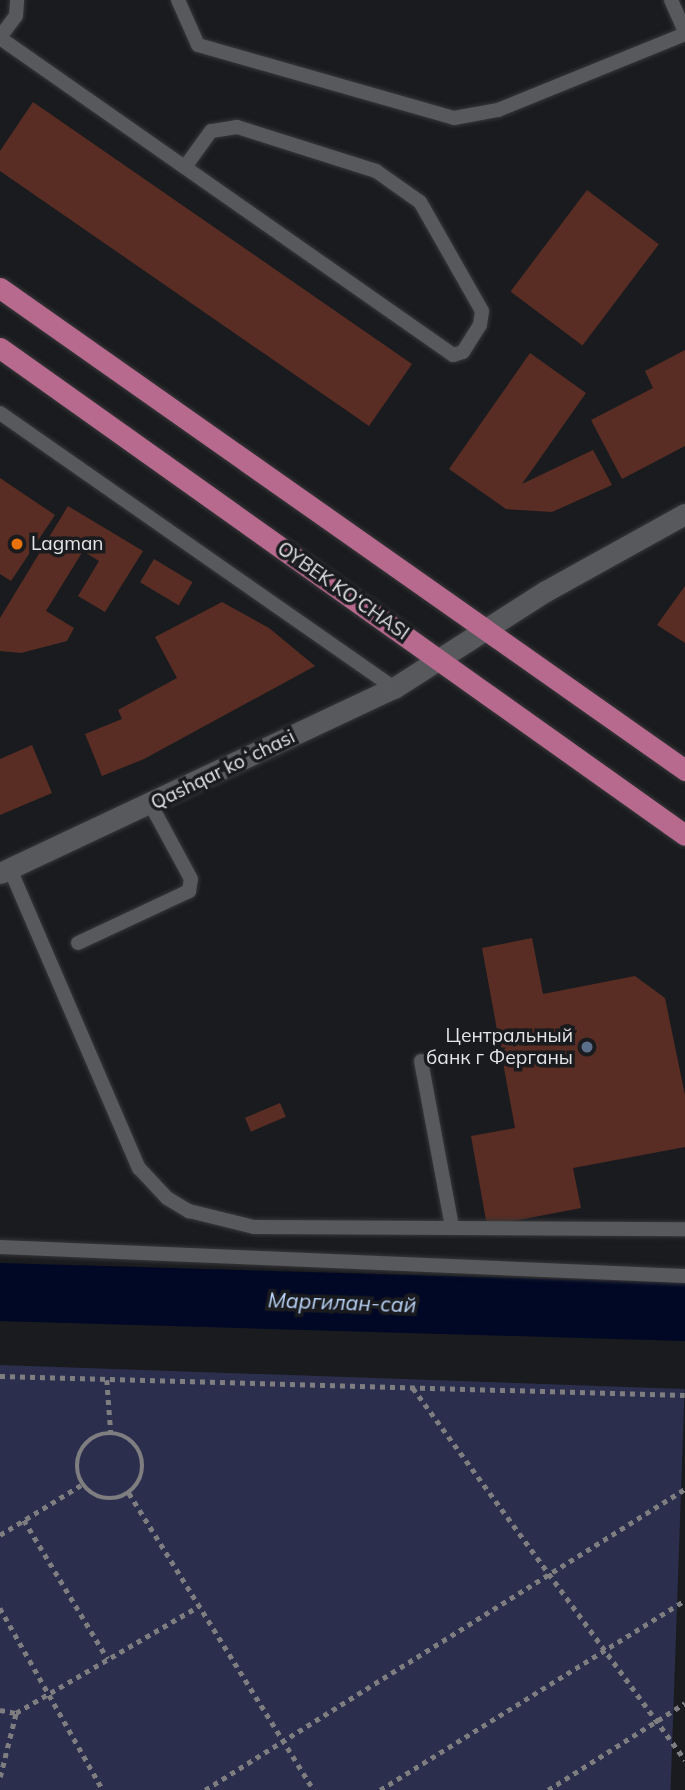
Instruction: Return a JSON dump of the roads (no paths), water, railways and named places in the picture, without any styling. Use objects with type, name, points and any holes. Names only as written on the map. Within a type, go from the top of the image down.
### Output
[{"type":"main road","points":[[0,288],[685,770]]},
{"type":"main road","name":"OYBEK KO‘CHASI","points":[[0,348],[685,835]]},
{"type":"street","name":"Qashqar koʻchasi","points":[[5,871],[151,805],[394,688],[486,628],[685,513]]},
{"type":"lane","points":[[17,0],[16,16],[0,37],[185,167],[453,355],[463,352],[480,325],[482,311],[420,202],[376,171],[237,127],[211,131],[185,167]]},
{"type":"lane","points":[[178,0],[198,45],[454,118],[498,110],[685,33],[671,0]]},
{"type":"lane","points":[[0,414],[394,688]]},
{"type":"lane","points":[[78,943],[189,891],[191,879],[151,805]]},
{"type":"lane","points":[[5,871],[139,1168],[167,1198],[189,1212],[254,1227],[685,1229]]},
{"type":"lane","points":[[421,1060],[452,1227]]},
{"type":"lane","points":[[0,1247],[685,1276]]},
{"type":"waterway","name":"Маргилан-сай","points":[[0,1292],[685,1312]]},
{"type":"place","name":"Lagman","points":[[17,544]]},
{"type":"place","name":"Центральный банк г Ферганы","points":[[587,1047]]}]
